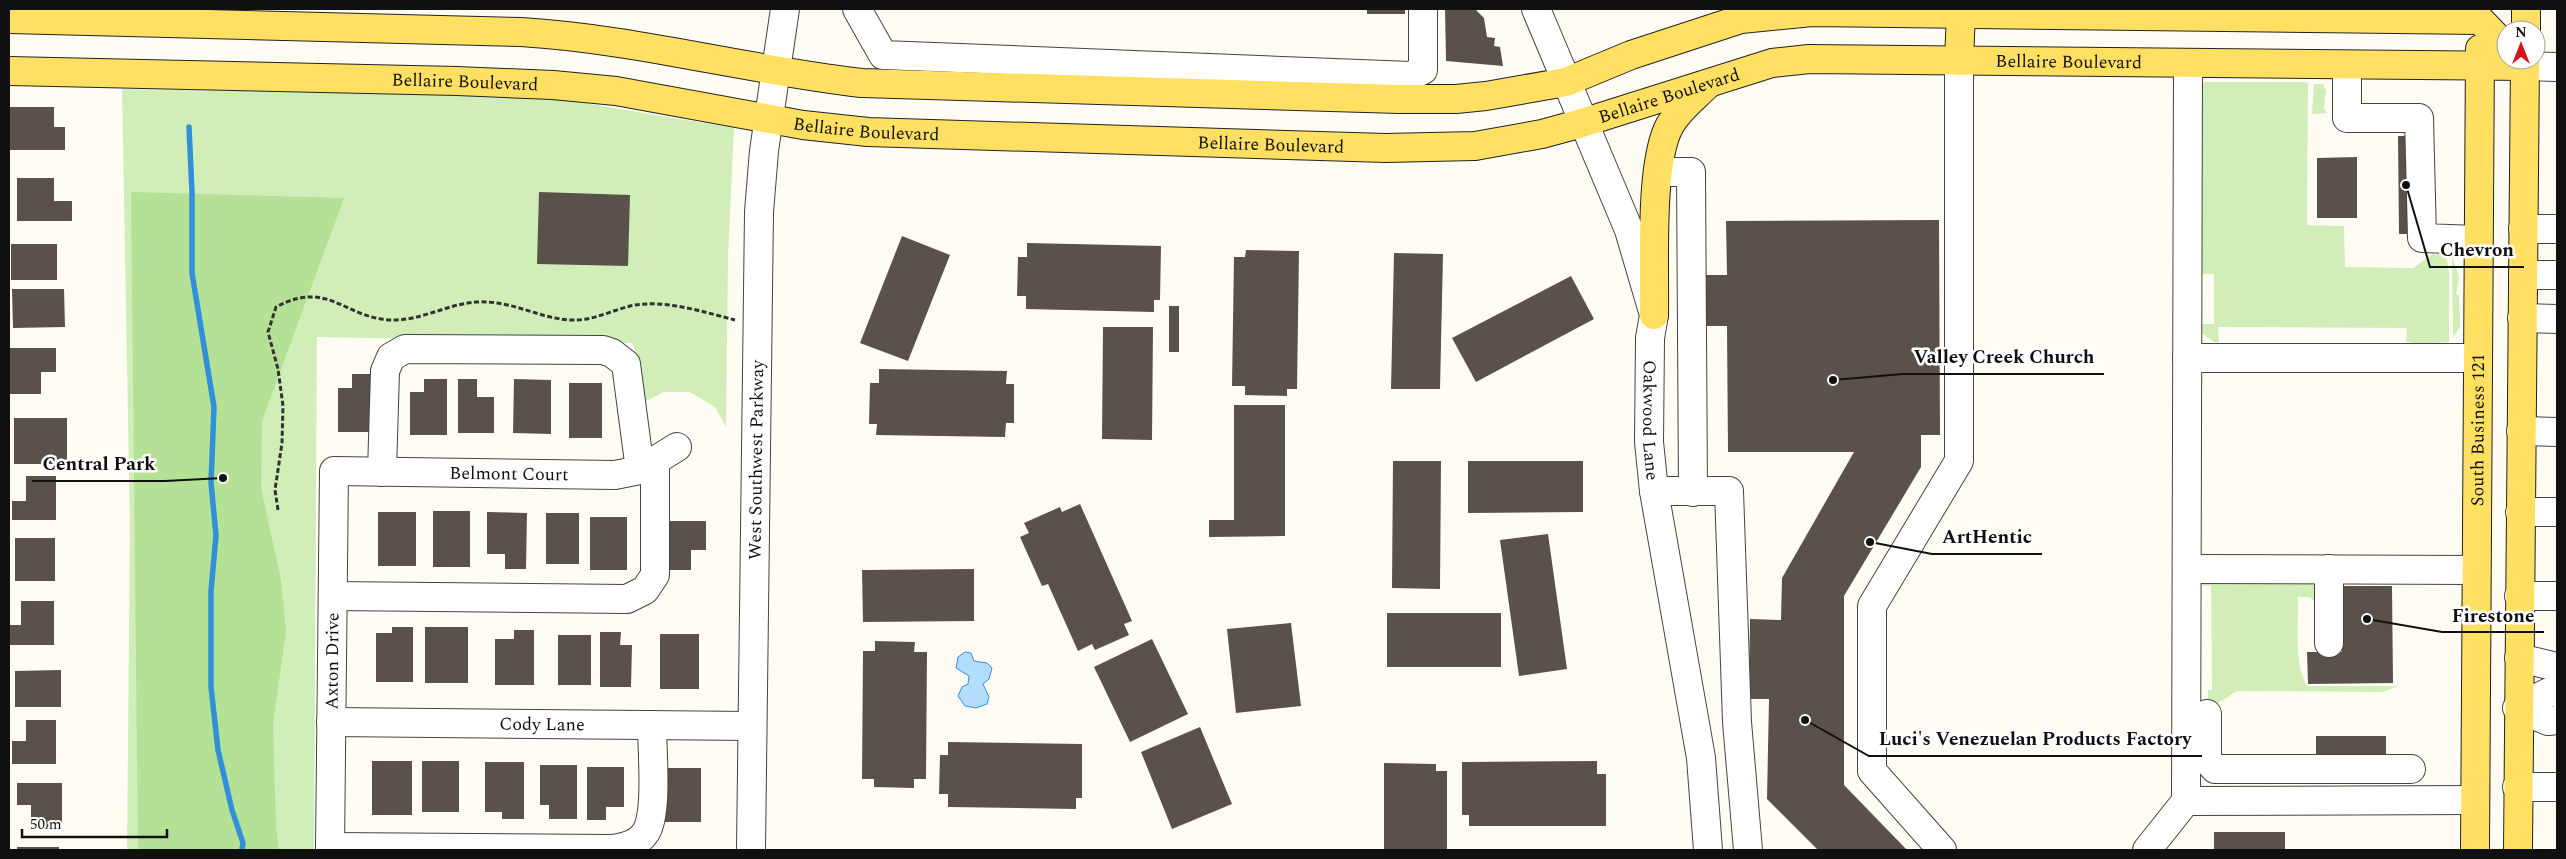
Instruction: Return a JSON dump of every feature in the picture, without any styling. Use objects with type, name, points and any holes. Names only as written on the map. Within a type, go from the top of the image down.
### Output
[{"type":"main road","points":[[1959,61],[1961,11]]},
{"type":"main road","points":[[9,19],[564,35],[776,72],[862,83],[1400,99],[1456,99],[1486,96],[1566,82],[1631,55],[1741,20],[1812,12],[2480,14],[2496,34]]},
{"type":"main road","name":"South Business 121","points":[[2475,850],[2475,570],[2480,14]]},
{"type":"main road","name":"Bellaire Boulevard","points":[[9,71],[457,81],[553,85],[616,92],[836,129],[912,135],[1386,148],[1475,146],[1533,136],[1582,123],[1772,63],[1809,59],[2188,64],[2480,66],[2496,65]]},
{"type":"main road","points":[[2518,850],[2517,708],[2524,229],[2523,70]]},
{"type":"main road","points":[[1654,315],[1658,172],[1662,144],[1669,126],[1678,113],[1711,81]]},
{"type":"main road","points":[[2475,657],[2519,658]]},
{"type":"main road","points":[[2476,706],[2517,708]]},
{"type":"street","points":[[776,72],[785,9]]},
{"type":"street","points":[[857,9],[883,56],[1411,76],[1423,70],[1423,9]]},
{"type":"street","name":"Oakwood Lane","points":[[1536,9],[1628,230],[1654,315],[1650,338],[1651,420],[1649,442],[1654,491],[1701,758],[1708,850]]},
{"type":"street","points":[[1942,850],[1872,771],[1872,606],[1959,460],[1959,61]]},
{"type":"street","points":[[2147,850],[2186,801],[2188,64]]},
{"type":"street","points":[[2347,65],[2347,118],[2419,118],[2422,238],[2478,240]]},
{"type":"street","name":"West Southwest Parkway","points":[[751,850],[758,212],[776,72]]},
{"type":"street","points":[[1658,172],[1691,172],[1693,492]]},
{"type":"street","points":[[2524,229],[2557,229]]},
{"type":"street","points":[[2523,275],[2557,275]]},
{"type":"street","points":[[2522,318],[2557,318]]},
{"type":"street","points":[[333,596],[628,599],[645,590],[655,575],[657,459],[626,364],[612,353],[603,350],[405,349],[391,357],[385,371],[382,472]]},
{"type":"street","points":[[2187,358],[2477,358]]},
{"type":"street","points":[[1651,420],[1693,421]]},
{"type":"street","points":[[2521,431],[2557,432]]},
{"type":"street","name":"Belmont Court","points":[[334,471],[614,475],[657,459]]},
{"type":"street","name":"Axton Drive","points":[[330,848],[334,471]]},
{"type":"street","points":[[1654,491],[1729,491],[1737,722],[1748,850]]},
{"type":"street","points":[[2520,512],[2557,512]]},
{"type":"street","points":[[2187,570],[2475,570]]},
{"type":"street","points":[[2329,570],[2329,643]]},
{"type":"street","points":[[2519,596],[2557,596]]},
{"type":"street","points":[[2519,658],[2557,667]]},
{"type":"street","points":[[2517,708],[2549,692],[2557,692]]},
{"type":"street","points":[[2517,708],[2548,720],[2557,720]]},
{"type":"street","points":[[2207,714],[2207,760],[2215,769],[2411,769]]},
{"type":"street","name":"Cody Lane","points":[[331,722],[752,726]]},
{"type":"street","points":[[330,848],[609,849],[632,845],[645,833],[652,814],[652,725]]},
{"type":"street","points":[[2518,787],[2557,787]]},
{"type":"street","points":[[2186,801],[2475,800]]},
{"type":"green space","points":[[2204,82],[2308,83],[2307,225],[2344,226],[2345,267],[2413,268],[2434,253],[2435,255],[2440,254],[2441,251],[2446,252],[2449,273],[2449,342],[2436,343],[2436,347],[2411,346],[2411,342],[2406,342],[2407,328],[2218,327],[2219,342],[2214,342],[2200,332],[2199,324],[2214,324],[2214,274],[2200,274],[2201,87]]},
{"type":"green space","points":[[2314,84],[2323,84],[2326,91],[2324,109],[2327,113],[2312,114]]},
{"type":"green space","points":[[122,89],[542,96],[734,128],[728,256],[726,427],[715,407],[690,392],[663,392],[649,400],[638,402],[639,359],[632,343],[317,337],[314,850],[127,850],[130,530]]},
{"type":"green space","points":[[131,192],[344,198],[262,421],[261,488],[281,580],[286,631],[273,724],[276,828],[279,850],[138,850]]},
{"type":"green space","points":[[2452,256],[2459,277],[2456,294],[2459,295],[2460,327],[2453,338]]},
{"type":"green space","points":[[2199,582],[2309,582],[2316,587],[2319,599],[2314,601],[2310,597],[2298,597],[2298,654],[2307,686],[2398,686],[2382,692],[2237,691],[2212,707],[2208,705],[2208,690],[2212,690],[2211,586],[2199,585]]},
{"type":"water","points":[[965,652],[971,653],[974,661],[987,663],[992,668],[989,679],[983,684],[989,697],[987,704],[976,708],[965,706],[958,696],[962,687],[968,684],[969,676],[956,668],[958,657]]},
{"type":"building","points":[[1367,9],[1405,9],[1405,14],[1367,14]]},
{"type":"building","points":[[1445,9],[1475,9],[1484,18],[1487,37],[1495,38],[1494,46],[1500,47],[1503,66],[1446,61]]},
{"type":"building","points":[[10,107],[54,107],[54,127],[65,127],[65,150],[10,150]]},
{"type":"building","points":[[2398,136],[2414,136],[2414,234],[2399,234]]},
{"type":"building","points":[[2357,157],[2357,218],[2317,218],[2317,158]]},
{"type":"building","points":[[17,178],[54,178],[54,201],[72,201],[72,221],[17,221]]},
{"type":"building","points":[[539,192],[630,195],[628,266],[537,264]]},
{"type":"building","points":[[1939,220],[1940,435],[1921,435],[1921,467],[1844,596],[1844,785],[1907,850],[1818,850],[1767,799],[1769,699],[1749,699],[1750,619],[1781,620],[1782,578],[1854,452],[1728,452],[1727,326],[1699,326],[1699,275],[1727,275],[1726,221]]},
{"type":"building","points":[[902,236],[950,255],[908,361],[860,343]]},
{"type":"building","points":[[1027,243],[1161,246],[1160,300],[1154,300],[1154,312],[1026,309],[1026,296],[1017,296],[1018,257],[1027,257]]},
{"type":"building","points":[[11,244],[57,244],[57,280],[11,280]]},
{"type":"building","points":[[1246,250],[1299,251],[1297,389],[1287,389],[1287,396],[1245,395],[1245,386],[1232,386],[1234,257],[1245,257]]},
{"type":"building","points":[[1394,253],[1443,254],[1440,389],[1391,389]]},
{"type":"building","points":[[1571,276],[1594,319],[1476,382],[1452,338]]},
{"type":"building","points":[[12,289],[64,289],[65,327],[13,328]]},
{"type":"building","points":[[1169,306],[1179,306],[1179,352],[1169,352]]},
{"type":"building","points":[[1103,327],[1153,327],[1152,440],[1102,439]]},
{"type":"building","points":[[10,348],[56,348],[56,372],[41,372],[41,394],[10,394]]},
{"type":"building","points":[[879,369],[1007,371],[1006,384],[1014,384],[1014,423],[1006,423],[1005,437],[876,435],[877,424],[869,424],[870,383],[879,383]]},
{"type":"building","points":[[352,374],[372,374],[372,432],[338,432],[338,388],[352,388]]},
{"type":"building","points":[[424,379],[447,379],[447,435],[410,435],[410,392],[424,392]]},
{"type":"building","points":[[458,379],[477,379],[477,397],[494,397],[494,433],[458,433]]},
{"type":"building","points":[[514,379],[551,380],[551,434],[513,433]]},
{"type":"building","points":[[569,383],[602,383],[602,438],[569,438]]},
{"type":"building","points":[[1234,405],[1285,405],[1285,536],[1209,537],[1209,520],[1234,520]]},
{"type":"building","points":[[14,418],[67,418],[67,464],[14,464]]},
{"type":"building","points":[[1393,461],[1441,461],[1440,589],[1392,588]]},
{"type":"building","points":[[1468,461],[1583,461],[1583,512],[1468,513]]},
{"type":"building","points":[[26,476],[56,476],[56,520],[12,520],[12,501],[26,501]]},
{"type":"building","points":[[1080,504],[1132,621],[1124,624],[1129,635],[1095,650],[1092,644],[1078,651],[1048,584],[1042,586],[1020,537],[1029,533],[1024,523],[1060,507],[1062,512]]},
{"type":"building","points":[[433,511],[470,511],[470,567],[433,567]]},
{"type":"building","points":[[378,512],[416,512],[416,566],[378,566]]},
{"type":"building","points":[[487,512],[527,513],[526,569],[505,569],[505,554],[487,554]]},
{"type":"building","points":[[546,513],[579,513],[579,564],[546,564]]},
{"type":"building","points":[[590,517],[627,517],[627,570],[590,570]]},
{"type":"building","points":[[670,521],[706,521],[706,550],[691,550],[691,570],[670,570]]},
{"type":"building","points":[[1548,534],[1567,669],[1519,676],[1500,540]]},
{"type":"building","points":[[15,538],[55,538],[55,581],[15,581]]},
{"type":"building","points":[[974,569],[974,621],[863,622],[862,570]]},
{"type":"building","points":[[2341,586],[2392,586],[2393,683],[2308,684],[2307,652],[2342,652]]},
{"type":"building","points":[[21,601],[54,601],[54,645],[10,645],[10,625],[21,625]]},
{"type":"building","points":[[1387,613],[1501,613],[1501,667],[1387,667]]},
{"type":"building","points":[[1291,623],[1301,706],[1236,713],[1227,629]]},
{"type":"building","points":[[392,627],[413,627],[413,682],[376,682],[376,633],[392,633]]},
{"type":"building","points":[[425,627],[468,627],[468,683],[425,683]]},
{"type":"building","points":[[514,630],[534,630],[534,685],[495,685],[495,639],[514,639]]},
{"type":"building","points":[[600,632],[621,632],[620,645],[632,645],[631,687],[600,687]]},
{"type":"building","points":[[660,634],[699,634],[699,689],[660,689]]},
{"type":"building","points":[[558,635],[591,635],[591,685],[558,685]]},
{"type":"building","points":[[1152,639],[1188,714],[1130,742],[1094,667]]},
{"type":"building","points":[[875,641],[915,642],[914,652],[927,652],[926,779],[914,779],[914,788],[874,787],[874,779],[862,779],[863,651],[875,651]]},
{"type":"building","points":[[61,670],[61,707],[15,707],[15,671]]},
{"type":"building","points":[[26,720],[56,720],[56,764],[12,764],[12,741],[26,741]]},
{"type":"building","points":[[1200,727],[1232,804],[1172,829],[1141,752]]},
{"type":"building","points":[[2316,736],[2386,736],[2386,763],[2316,764]]},
{"type":"building","points":[[948,742],[1082,744],[1082,798],[1076,798],[1076,809],[948,807],[948,794],[939,794],[940,755],[948,755]]},
{"type":"building","points":[[372,761],[412,761],[412,815],[372,815]]},
{"type":"building","points":[[422,761],[459,761],[459,812],[422,812]]},
{"type":"building","points":[[1597,761],[1597,774],[1606,774],[1606,826],[1469,826],[1469,815],[1462,815],[1462,762]]},
{"type":"building","points":[[485,762],[524,762],[524,819],[502,819],[502,812],[485,812]]},
{"type":"building","points":[[1384,763],[1436,764],[1436,771],[1447,771],[1447,850],[1384,850]]},
{"type":"building","points":[[540,765],[577,765],[577,819],[549,819],[549,805],[540,805]]},
{"type":"building","points":[[587,767],[624,767],[624,807],[606,807],[606,820],[587,820]]},
{"type":"building","points":[[665,768],[701,768],[701,822],[665,822]]},
{"type":"building","points":[[17,783],[62,783],[62,829],[31,829],[31,805],[17,805]]},
{"type":"building","points":[[2214,832],[2285,832],[2285,850],[2214,850]]},
{"type":"building","points":[[17,847],[59,847],[59,850],[17,850]]},
{"type":"waterway","points":[[189,127],[192,192],[192,273],[214,407],[211,483],[216,535],[211,591],[211,687],[218,750],[232,810],[243,843],[242,850]]},
{"type":"place","name":"Chevron","points":[[2406,185]]},
{"type":"place","name":"Valley Creek Church","points":[[1833,380]]},
{"type":"place","name":"Central Park","points":[[223,478]]},
{"type":"place","name":"ArtHentic","points":[[1870,542]]},
{"type":"place","name":"Firestone","points":[[2367,619]]},
{"type":"place","name":"Luci's Venezuelan Products Factory","points":[[1805,720]]}]
